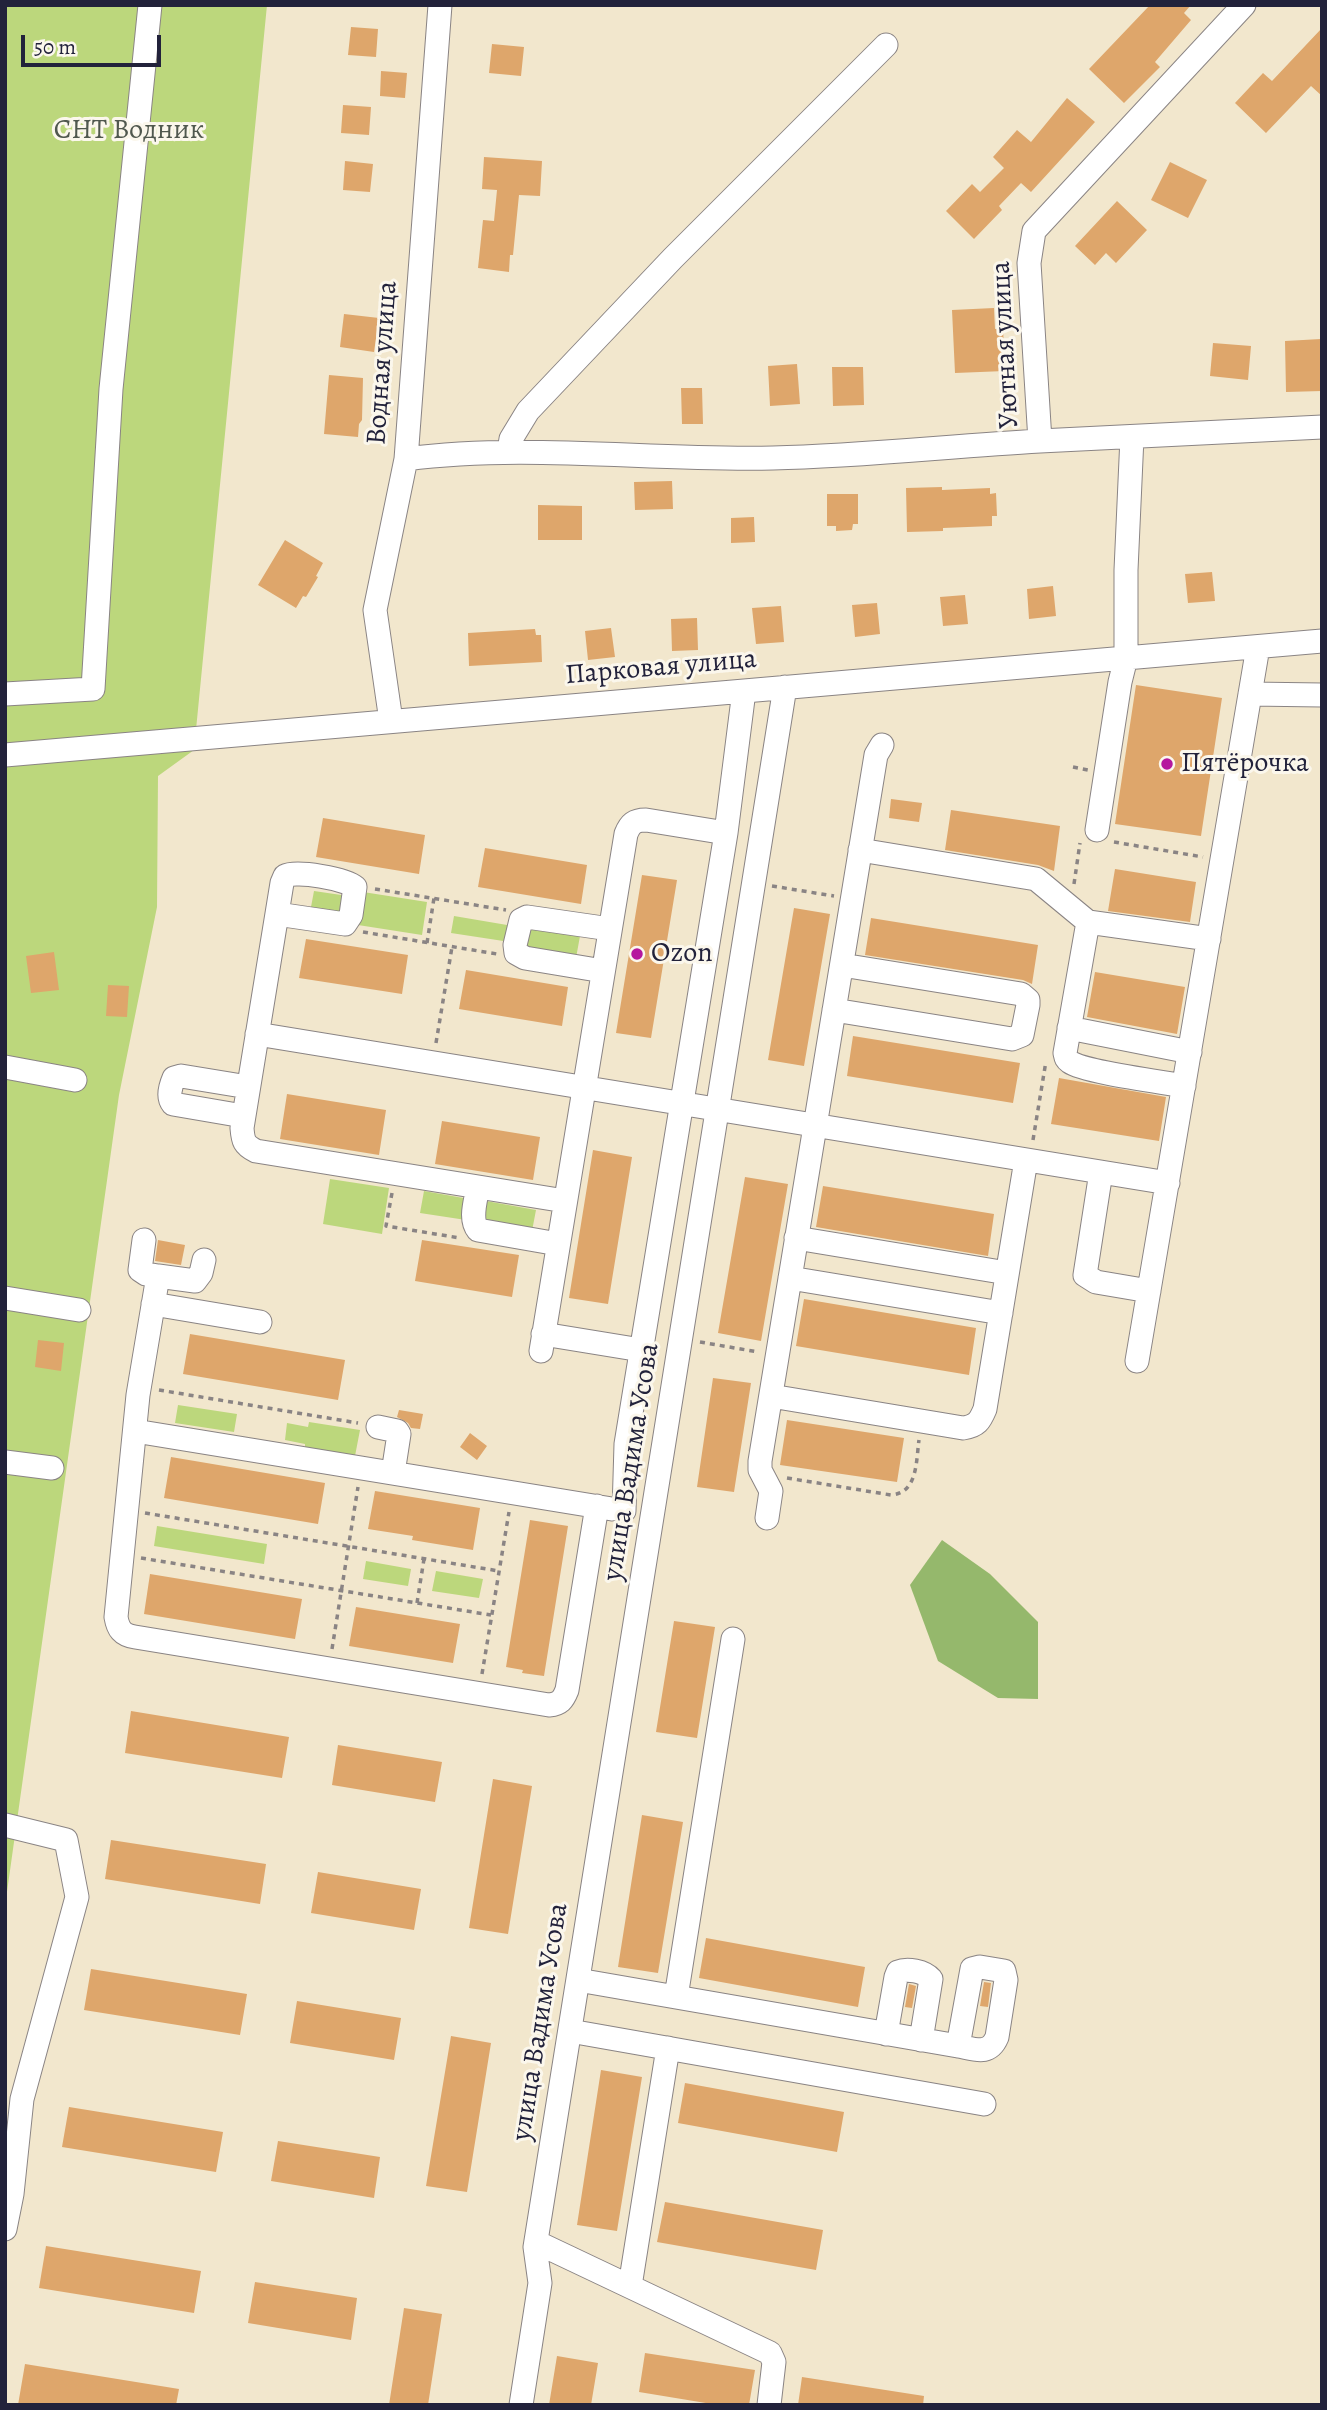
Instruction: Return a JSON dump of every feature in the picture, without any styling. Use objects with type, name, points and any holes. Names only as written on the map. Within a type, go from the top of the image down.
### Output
[{"type":"street","points":[[5,694],[93,690],[111,389],[150,5]]},
{"type":"street","name":"Водная улица","points":[[391,721],[375,610],[406,459],[439,5]]},
{"type":"street","name":"Уютная улица","points":[[1244,5],[1034,232],[1029,263],[1040,441],[1322,427]]},
{"type":"street","points":[[509,451],[511,439],[528,411],[673,258],[886,45]]},
{"type":"street","points":[[1102,836],[1119,682],[1126,658],[1126,570],[1132,437]]},
{"type":"street","points":[[406,459],[509,451],[773,458],[1040,441]]},
{"type":"street","name":"Парковая улица","points":[[5,755],[1322,641]]},
{"type":"street","points":[[1138,1361],[1258,647]]},
{"type":"street","name":"улица Вадима Усова","points":[[521,2405],[540,2283],[536,2244],[785,687]]},
{"type":"street","points":[[624,1511],[626,1444],[726,833],[744,691]]},
{"type":"street","points":[[1250,694],[1322,695]]},
{"type":"street","points":[[767,1518],[771,1492],[761,1473],[760,1461],[876,755],[882,745]]},
{"type":"street","points":[[641,1350],[542,1342],[626,835],[630,825],[637,820],[726,833]]},
{"type":"street","points":[[860,850],[1036,879],[1088,922],[1209,939]]},
{"type":"street","points":[[277,914],[345,924],[351,915],[355,887],[346,881],[291,873],[285,876],[282,883],[243,1116],[243,1141],[256,1151],[565,1201]]},
{"type":"street","points":[[603,971],[525,958],[516,953],[515,945],[521,920],[534,917],[610,929]]},
{"type":"street","points":[[1088,922],[1065,1053],[1067,1060],[1073,1064],[1184,1086]]},
{"type":"street","points":[[834,1010],[1012,1039],[1022,1035],[1027,1016],[1028,1000],[1021,994],[842,965]]},
{"type":"street","points":[[1069,1028],[1190,1052]]},
{"type":"street","points":[[257,1034],[1168,1183]]},
{"type":"street","points":[[5,1067],[75,1080]]},
{"type":"street","points":[[243,1116],[173,1104],[170,1096],[172,1083],[174,1078],[181,1076],[248,1087]]},
{"type":"street","points":[[771,1396],[963,1428],[972,1427],[980,1421],[985,1409],[1026,1160]]},
{"type":"street","points":[[1101,1172],[1086,1275],[1096,1282],[1149,1291]]},
{"type":"street","points":[[478,1187],[473,1218],[474,1226],[478,1230],[558,1244]]},
{"type":"street","points":[[796,1238],[1007,1273]]},
{"type":"street","points":[[144,1241],[140,1270],[146,1274],[195,1281],[201,1273],[204,1259]]},
{"type":"street","points":[[158,1276],[135,1431],[122,1555],[116,1617],[122,1633],[557,1704],[567,1690],[597,1507]]},
{"type":"street","points":[[790,1278],[1001,1313]]},
{"type":"street","points":[[5,1298],[79,1310]]},
{"type":"street","points":[[153,1304],[260,1322]]},
{"type":"street","points":[[378,1427],[397,1431],[399,1434],[393,1473]]},
{"type":"street","points":[[135,1431],[653,1516]]},
{"type":"street","points":[[5,1462],[52,1468]]},
{"type":"street","points":[[676,1997],[733,1639]]},
{"type":"street","points":[[5,1825],[66,1840],[76,1896],[22,2099],[12,2194],[5,2229]]},
{"type":"street","points":[[886,2034],[898,1972],[905,1970],[924,1973],[929,1976],[931,1984],[921,2040]]},
{"type":"street","points":[[578,1980],[958,2046]]},
{"type":"street","points":[[570,2031],[984,2104]]},
{"type":"street","points":[[630,2286],[668,2048]]},
{"type":"street","points":[[536,2244],[770,2353],[775,2362],[769,2405]]},
{"type":"path","points":[[1102,836],[1222,860]]},
{"type":"path","points":[[754,883],[852,900]]},
{"type":"path","points":[[355,887],[514,911],[521,920]]},
{"type":"path","points":[[427,943],[434,898]]},
{"type":"path","points":[[345,924],[357,931],[427,943],[506,956],[516,953]]},
{"type":"path","points":[[433,1063],[452,947]]},
{"type":"path","points":[[395,1173],[386,1226],[463,1238],[478,1230]]},
{"type":"path","points":[[682,1339],[777,1355]]},
{"type":"path","points":[[761,1473],[891,1495],[901,1494],[908,1489],[912,1481],[923,1421]]},
{"type":"path","points":[[479,1693],[512,1492]]},
{"type":"path","points":[[127,1510],[499,1571]]},
{"type":"path","points":[[122,1555],[491,1615]]},
{"type":"path","points":[[417,1603],[424,1559]]},
{"type":"green space","name":"СНТ Водник","points":[[5,5],[267,5],[194,750],[158,776],[157,907],[119,1095],[5,1906]]},
{"type":"green space","points":[[314,891],[348,896],[346,913],[311,907]]},
{"type":"green space","points":[[363,892],[427,902],[422,935],[358,925]]},
{"type":"green space","points":[[454,916],[513,926],[510,942],[451,933]]},
{"type":"green space","points":[[530,928],[580,936],[576,958],[526,950],[525,932]]},
{"type":"green space","points":[[330,1179],[389,1188],[382,1234],[323,1224]]},
{"type":"green space","points":[[424,1191],[469,1199],[466,1220],[420,1213]]},
{"type":"green space","points":[[486,1201],[536,1210],[532,1231],[483,1223]]},
{"type":"green space","points":[[178,1405],[237,1414],[234,1432],[175,1423]]},
{"type":"green space","points":[[309,1422],[360,1430],[355,1456],[305,1447],[305,1444],[285,1440],[287,1423],[308,1427]]},
{"type":"green space","points":[[157,1526],[267,1544],[264,1564],[154,1546]]},
{"type":"green space","points":[[942,1540],[990,1574],[1038,1622],[1038,1699],[998,1698],[938,1661],[910,1585]]},
{"type":"green space","points":[[366,1561],[411,1569],[408,1586],[363,1579]]},
{"type":"green space","points":[[436,1571],[483,1579],[479,1598],[432,1591]]},
{"type":"building","points":[[1150,5],[1191,5],[1184,13],[1191,20],[1155,62],[1160,67],[1124,103],[1089,69]]},
{"type":"building","points":[[351,27],[378,29],[376,57],[348,55]]},
{"type":"building","points":[[1322,28],[1322,96],[1311,86],[1266,133],[1235,103],[1263,73],[1272,81]]},
{"type":"building","points":[[492,44],[524,47],[521,76],[489,73]]},
{"type":"building","points":[[381,71],[407,73],[405,98],[380,96]]},
{"type":"building","points":[[1067,98],[1095,122],[1031,192],[1021,183],[999,206],[1002,210],[974,239],[946,211],[972,184],[980,192],[1004,168],[993,157],[1017,130],[1031,142]]},
{"type":"building","points":[[343,105],[371,107],[369,135],[341,133]]},
{"type":"building","points":[[484,157],[542,161],[540,196],[519,195],[509,272],[478,268],[483,220],[494,221],[497,190],[482,189]]},
{"type":"building","points":[[345,161],[373,164],[370,192],[343,190]]},
{"type":"building","points":[[1170,162],[1207,180],[1188,218],[1151,200]]},
{"type":"building","points":[[1117,201],[1147,230],[1116,263],[1106,253],[1095,265],[1075,246]]},
{"type":"building","points":[[994,308],[995,329],[1003,328],[1005,371],[955,373],[952,310]]},
{"type":"building","points":[[344,314],[379,318],[374,352],[340,347]]},
{"type":"building","points":[[1321,339],[1322,391],[1286,392],[1285,341]]},
{"type":"building","points":[[1213,343],[1251,346],[1248,380],[1210,376]]},
{"type":"building","points":[[797,364],[800,404],[770,406],[768,366]]},
{"type":"building","points":[[832,367],[863,367],[864,405],[833,406]]},
{"type":"building","points":[[329,375],[363,378],[362,420],[358,437],[324,434]]},
{"type":"building","points":[[681,388],[702,388],[703,424],[682,424]]},
{"type":"building","points":[[672,481],[673,509],[635,510],[634,482]]},
{"type":"building","points":[[942,487],[942,490],[990,488],[990,494],[996,493],[997,516],[992,516],[992,526],[907,532],[906,488]]},
{"type":"building","points":[[827,494],[858,494],[858,524],[853,524],[852,530],[836,531],[836,526],[827,526]]},
{"type":"building","points":[[538,505],[582,506],[582,540],[538,540]]},
{"type":"building","points":[[754,517],[755,542],[731,543],[731,518]]},
{"type":"building","points":[[285,540],[323,563],[306,597],[303,596],[296,608],[258,585]]},
{"type":"building","points":[[1212,572],[1215,601],[1188,603],[1185,574]]},
{"type":"building","points":[[1053,586],[1056,616],[1029,619],[1027,589]]},
{"type":"building","points":[[965,595],[968,624],[943,626],[940,597]]},
{"type":"building","points":[[877,603],[880,634],[855,637],[852,605]]},
{"type":"building","points":[[781,606],[784,642],[756,644],[752,608]]},
{"type":"building","points":[[697,618],[698,650],[672,651],[671,619]]},
{"type":"building","points":[[611,628],[615,657],[588,660],[585,631]]},
{"type":"building","points":[[535,629],[536,635],[541,635],[542,662],[469,666],[468,633]]},
{"type":"building","points":[[1136,685],[1222,698],[1201,836],[1115,824]]},
{"type":"building","points":[[891,799],[922,803],[919,822],[889,818]]},
{"type":"building","points":[[951,810],[1060,826],[1054,871],[1038,865],[945,850]]},
{"type":"building","points":[[323,818],[425,835],[419,874],[316,857]]},
{"type":"building","points":[[485,848],[587,865],[581,904],[478,887]]},
{"type":"building","points":[[1115,869],[1196,882],[1190,922],[1108,911]]},
{"type":"building","points":[[642,875],[677,880],[651,1038],[616,1033]]},
{"type":"building","points":[[794,908],[830,914],[804,1066],[768,1060]]},
{"type":"building","points":[[871,918],[1038,945],[1032,984],[1023,980],[865,955]]},
{"type":"building","points":[[306,939],[408,955],[402,994],[299,978]]},
{"type":"building","points":[[54,952],[59,990],[31,993],[26,956]]},
{"type":"building","points":[[466,970],[568,987],[562,1026],[459,1009]]},
{"type":"building","points":[[1095,972],[1185,987],[1177,1034],[1087,1017]]},
{"type":"building","points":[[108,985],[129,986],[127,1017],[106,1016]]},
{"type":"building","points":[[853,1036],[1020,1063],[1013,1103],[847,1076]]},
{"type":"building","points":[[1059,1078],[1166,1097],[1159,1141],[1051,1124]]},
{"type":"building","points":[[287,1094],[386,1110],[379,1155],[280,1139]]},
{"type":"building","points":[[442,1121],[540,1137],[533,1180],[435,1164]]},
{"type":"building","points":[[593,1150],[632,1157],[608,1304],[569,1298]]},
{"type":"building","points":[[745,1177],[788,1184],[761,1341],[718,1333]]},
{"type":"building","points":[[823,1186],[994,1214],[988,1256],[816,1227]]},
{"type":"building","points":[[158,1240],[185,1245],[181,1265],[155,1261]]},
{"type":"building","points":[[422,1240],[519,1255],[512,1297],[415,1281]]},
{"type":"building","points":[[804,1299],[976,1328],[969,1375],[796,1346]]},
{"type":"building","points":[[190,1334],[345,1360],[338,1400],[183,1374]]},
{"type":"building","points":[[38,1340],[64,1343],[61,1371],[35,1367]]},
{"type":"building","points":[[713,1378],[751,1383],[734,1492],[697,1487]]},
{"type":"building","points":[[399,1410],[423,1414],[420,1429],[411,1428],[397,1417]]},
{"type":"building","points":[[787,1420],[904,1438],[897,1482],[780,1465]]},
{"type":"building","points":[[470,1433],[487,1446],[477,1460],[460,1447]]},
{"type":"building","points":[[171,1457],[325,1483],[318,1524],[164,1498]]},
{"type":"building","points":[[375,1491],[480,1508],[473,1550],[412,1540],[413,1536],[368,1529]]},
{"type":"building","points":[[530,1520],[568,1526],[544,1676],[522,1673],[523,1670],[506,1667]]},
{"type":"building","points":[[150,1574],[302,1599],[295,1639],[144,1614]]},
{"type":"building","points":[[356,1607],[460,1624],[453,1663],[349,1646]]},
{"type":"building","points":[[674,1621],[715,1627],[697,1738],[656,1732]]},
{"type":"building","points":[[131,1711],[289,1737],[282,1778],[125,1753]]},
{"type":"building","points":[[338,1745],[442,1762],[435,1802],[332,1785]]},
{"type":"building","points":[[493,1779],[532,1786],[508,1934],[469,1928]]},
{"type":"building","points":[[642,1815],[683,1822],[658,1973],[618,1967]]},
{"type":"building","points":[[111,1840],[266,1864],[260,1904],[105,1879]]},
{"type":"building","points":[[318,1872],[421,1889],[414,1930],[311,1913]]},
{"type":"building","points":[[706,1938],[865,1967],[858,2007],[699,1978]]},
{"type":"building","points":[[91,1969],[247,1994],[240,2035],[84,2010]]},
{"type":"building","points":[[984,1982],[991,1983],[988,2007],[980,2006]]},
{"type":"building","points":[[909,1984],[916,1986],[912,2008],[905,2007]]},
{"type":"building","points":[[297,2001],[401,2018],[394,2060],[290,2043]]},
{"type":"building","points":[[451,2036],[491,2043],[467,2192],[426,2186]]},
{"type":"building","points":[[601,2070],[642,2077],[617,2231],[577,2225]]},
{"type":"building","points":[[685,2083],[844,2112],[837,2152],[678,2123]]},
{"type":"building","points":[[69,2107],[223,2132],[216,2172],[62,2147]]},
{"type":"building","points":[[278,2141],[380,2157],[374,2198],[271,2181]]},
{"type":"building","points":[[665,2202],[823,2230],[816,2270],[657,2242]]},
{"type":"building","points":[[46,2246],[201,2271],[194,2313],[39,2288]]},
{"type":"building","points":[[255,2282],[357,2298],[351,2340],[248,2323]]},
{"type":"building","points":[[404,2308],[442,2314],[428,2405],[389,2405]]},
{"type":"building","points":[[645,2353],[755,2370],[749,2405],[718,2405],[639,2392]]},
{"type":"building","points":[[557,2356],[598,2363],[591,2405],[549,2405]]},
{"type":"building","points":[[25,2364],[179,2389],[176,2405],[18,2405]]},
{"type":"building","points":[[802,2377],[924,2396],[923,2405],[798,2405]]},
{"type":"place","name":"Пятёрочка","points":[[1167,764]]},
{"type":"place","name":"Ozon","points":[[637,954]]}]
